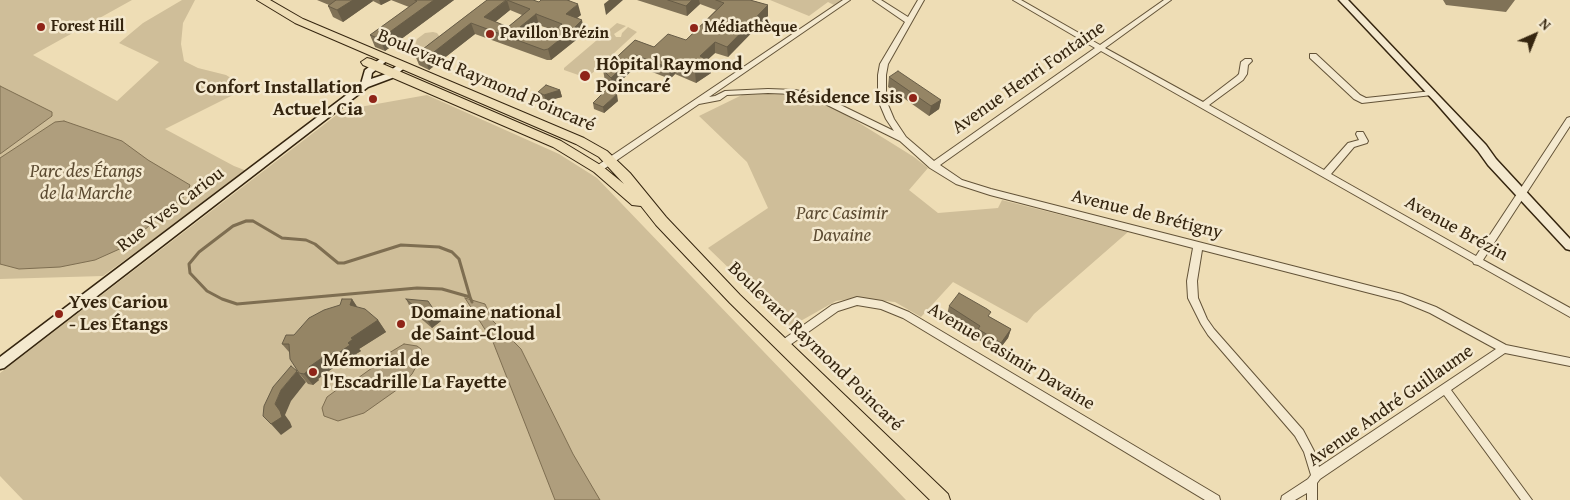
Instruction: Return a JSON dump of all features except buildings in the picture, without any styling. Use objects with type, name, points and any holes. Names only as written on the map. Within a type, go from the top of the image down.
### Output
[{"type":"main road","points":[[250,0],[279,20],[397,70]]},
{"type":"main road","points":[[262,0],[273,7]]},
{"type":"main road","points":[[1344,0],[1432,93],[1570,246]]},
{"type":"main road","name":"Boulevard Raymond Poincaré","points":[[273,7],[380,62]]},
{"type":"main road","name":"Rue Yves Cariou","points":[[366,81],[368,72],[380,62]]},
{"type":"main road","name":"Boulevard Raymond Poincaré","points":[[397,70],[580,141],[610,160],[661,221],[735,299],[784,344],[942,500]]},
{"type":"main road","name":"Boulevard Raymond Poincaré","points":[[397,70],[557,144],[598,169],[661,221]]},
{"type":"main road","name":"Rue Yves Cariou","points":[[0,364],[366,81],[379,80],[397,70]]},
{"type":"street","points":[[598,169],[847,0]]},
{"type":"street","points":[[876,0],[909,21]]},
{"type":"street","points":[[903,139],[890,119],[882,100],[881,90],[884,64],[921,0]]},
{"type":"street","name":"Avenue Brézin","points":[[1016,0],[1570,313]]},
{"type":"street","name":"Avenue Henri Fontaine","points":[[933,166],[1168,0]]},
{"type":"street","points":[[1313,56],[1357,97],[1365,101],[1432,93]]},
{"type":"street","points":[[1203,106],[1240,78],[1243,74],[1244,64],[1248,61]]},
{"type":"street","points":[[718,87],[725,93]]},
{"type":"street","name":"Avenue de Brétigny","points":[[697,102],[717,98],[725,93],[782,91],[817,97],[903,139],[933,166],[959,182],[990,192],[1402,298],[1433,310],[1504,349],[1570,362]]},
{"type":"street","points":[[1477,262],[1570,120]]},
{"type":"street","points":[[1325,176],[1351,145],[1364,141],[1360,134]]},
{"type":"street","points":[[1198,245],[1192,282],[1193,298],[1204,321],[1211,332],[1299,433],[1309,451],[1314,479],[1286,500]]},
{"type":"street","name":"Avenue Casimir Davaine","points":[[784,344],[835,308],[857,301],[882,304],[906,315],[1215,500]]},
{"type":"street","name":"Avenue André Guillaume","points":[[1312,500],[1314,479],[1504,349]]},
{"type":"street","points":[[1445,389],[1527,500]]},
{"type":"green space","name":"Parc des Étangs de la Marche","points":[[0,0],[132,0],[33,55],[117,101],[159,62],[119,43],[143,23],[182,0],[195,0],[183,23],[181,44],[184,61],[198,68],[226,75],[247,88],[165,129],[247,171],[103,276],[0,279]]},
{"type":"green space","points":[[770,0],[842,0],[834,5],[828,2],[809,16]]},
{"type":"green space","points":[[617,23],[626,26],[614,34],[616,37],[621,37],[628,27],[637,32],[587,78],[564,70],[564,68]]},
{"type":"green space","points":[[425,33],[437,33],[440,37],[424,47],[415,46],[417,39]]},
{"type":"green space","name":"Parc Casimir Davaine","points":[[801,94],[824,101],[914,157],[928,168],[909,190],[938,213],[998,208],[1002,200],[1128,232],[1034,314],[1027,323],[953,282],[921,317],[895,302],[857,298],[836,301],[790,327],[708,248],[768,208],[747,162],[699,116],[742,95]]},
{"type":"green space","name":"Domaine national de Saint-Cloud","points":[[427,95],[559,154],[597,178],[906,500],[23,500],[0,476],[0,373],[343,110]]},
{"type":"shaded area","points":[[0,86],[52,112],[52,116],[0,154]]},
{"type":"shaded area","points":[[64,121],[122,141],[148,160],[190,185],[187,194],[124,247],[95,260],[60,267],[19,269],[0,264],[0,158],[55,122]]},
{"type":"shaded area","points":[[465,298],[485,304],[493,321],[521,349],[573,454],[600,500],[555,500],[493,342]]},
{"type":"shaded area","points":[[404,344],[417,346],[421,349],[422,356],[412,374],[398,389],[364,413],[338,421],[324,416],[322,408],[327,397],[342,386],[344,388],[386,358],[384,356]]},
{"type":"waterway","points":[[246,221],[253,221],[282,238],[306,240],[315,244],[338,263],[344,263],[401,245],[439,247],[452,252],[459,259],[470,297],[442,289],[417,288],[237,304],[207,291],[190,273],[189,264],[199,252],[233,226],[246,221]]},
{"type":"waterway","points":[[470,297],[472,302]]},
{"type":"place","name":"Forest Hill","points":[[41,27]]},
{"type":"place","name":"Médiathèque","points":[[694,28]]},
{"type":"place","name":"Pavillon Brézin","points":[[490,34]]},
{"type":"place","name":"Hôpital Raymond Poincaré","points":[[585,76]]},
{"type":"place","name":"Résidence Isis","points":[[913,98]]},
{"type":"place","name":"Confort Installation Actuel. Cia","points":[[373,99]]},
{"type":"place","name":"Yves Cariou - Les Étangs","points":[[59,314]]},
{"type":"place","name":"Domaine national de Saint-Cloud","points":[[401,324]]},
{"type":"place","name":"Mémorial de l'Escadrille La Fayette","points":[[313,372]]}]
